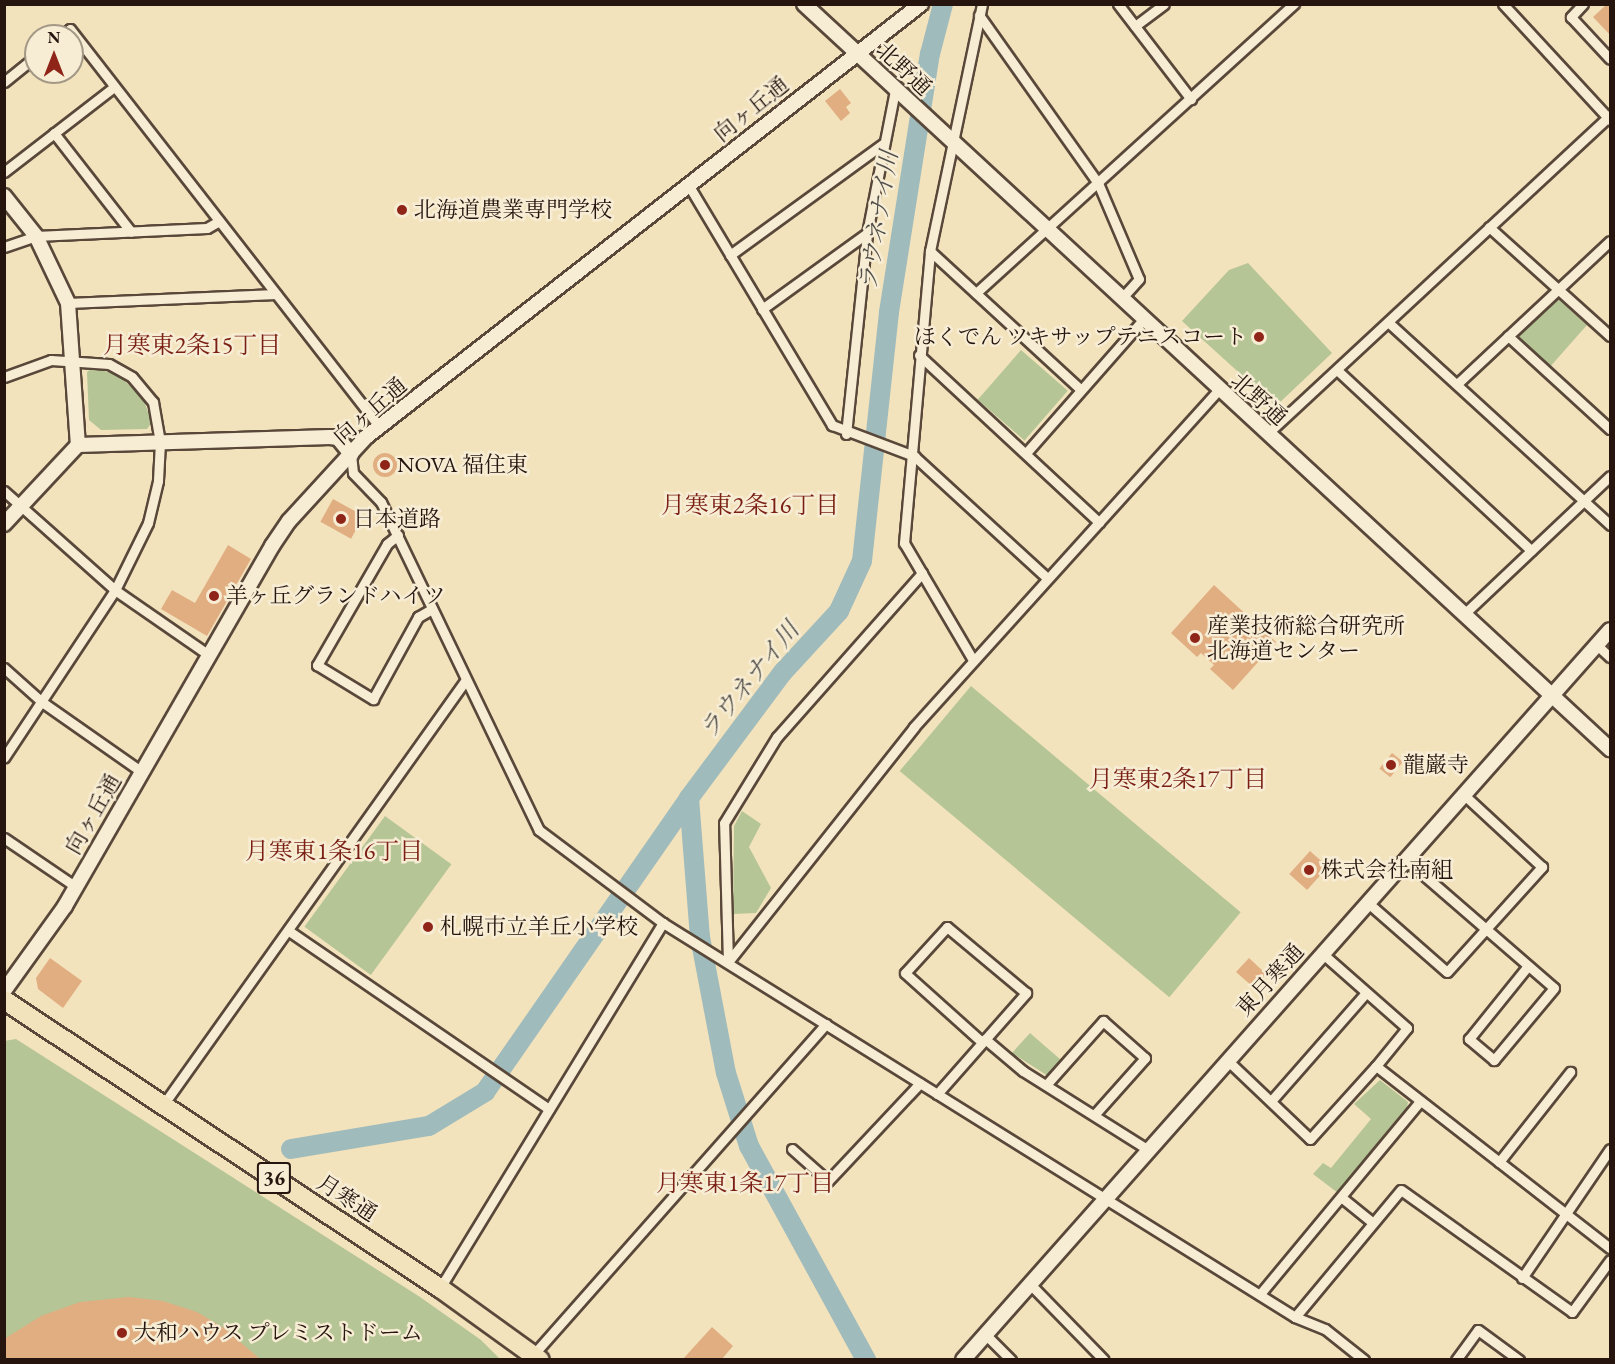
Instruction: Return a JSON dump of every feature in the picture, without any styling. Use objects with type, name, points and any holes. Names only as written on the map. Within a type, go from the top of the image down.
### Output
[{"type":"highway","name":"月寒通","points":[[4,1000],[440,1288],[537,1357]]},
{"type":"street","name":"北野通","points":[[804,4],[1218,390],[1611,748]]},
{"type":"street","name":"向ヶ丘通","points":[[4,991],[76,887],[288,521],[379,426],[921,4]]},
{"type":"street","points":[[973,660],[904,543],[909,452],[930,251],[947,139],[982,4]]},
{"type":"street","points":[[1118,4],[1191,99]]},
{"type":"street","points":[[1135,26],[1164,4]]},
{"type":"street","points":[[976,293],[1294,4]]},
{"type":"street","points":[[1267,434],[1610,117],[1503,4]]},
{"type":"street","points":[[1583,4],[1571,17],[1611,59]]},
{"type":"street","points":[[979,15],[1098,183],[1139,279],[1121,299]]},
{"type":"street","points":[[84,47],[379,426]]},
{"type":"street","points":[[4,82],[24,66]]},
{"type":"street","points":[[4,172],[114,87]]},
{"type":"street","points":[[846,434],[867,233],[883,144],[898,93]]},
{"type":"street","points":[[54,133],[131,232]]},
{"type":"street","points":[[730,255],[883,144]]},
{"type":"street","points":[[689,186],[832,425],[846,434],[909,452],[1047,578]]},
{"type":"street","points":[[4,196],[36,236],[68,303],[78,445]]},
{"type":"street","points":[[4,247],[36,236],[207,228],[219,221]]},
{"type":"street","points":[[1489,227],[1611,336]]},
{"type":"street","points":[[762,309],[867,233]]},
{"type":"street","points":[[1457,384],[1611,241]]},
{"type":"street","points":[[930,251],[1081,390]]},
{"type":"street","points":[[68,303],[276,294]]},
{"type":"street","points":[[1026,453],[1143,320]]},
{"type":"street","points":[[1602,328],[1611,320]]},
{"type":"street","points":[[1388,322],[1611,525]]},
{"type":"street","points":[[1508,336],[1611,429]]},
{"type":"street","points":[[919,355],[1099,522]]},
{"type":"street","points":[[4,376],[43,362],[73,359],[109,364],[132,377],[153,402],[160,442],[158,481],[148,523],[115,590],[4,758]]},
{"type":"street","points":[[1337,370],[1531,550]]},
{"type":"street","points":[[728,962],[875,774],[973,660],[1218,390]]},
{"type":"street","points":[[4,524],[78,445],[338,438],[351,454],[353,473],[381,502],[398,535],[531,820],[619,891],[663,923],[1295,1317],[1325,1329],[1364,1359]]},
{"type":"street","points":[[1463,615],[1611,476]]},
{"type":"street","points":[[4,491],[115,590],[209,655]]},
{"type":"street","points":[[398,535],[387,544],[316,665],[373,699],[418,617],[432,609]]},
{"type":"street","points":[[728,962],[724,823],[777,737],[922,573]]},
{"type":"street","name":"東月寒通","points":[[963,1359],[1404,858],[1611,630]]},
{"type":"street","points":[[1598,646],[1611,657]]},
{"type":"street","points":[[4,668],[42,702],[142,772]]},
{"type":"street","points":[[163,1105],[289,932],[465,681]]},
{"type":"street","points":[[1367,902],[1448,972],[1542,867],[1462,793]]},
{"type":"street","points":[[4,838],[76,887]]},
{"type":"street","points":[[1404,858],[1484,930],[1554,988],[1494,1060],[1469,1039],[1527,967]]},
{"type":"street","points":[[440,1288],[663,923]]},
{"type":"street","points":[[937,1094],[984,1040],[1026,993],[947,927],[905,973],[984,1040],[1046,1085],[1147,1149]]},
{"type":"street","points":[[289,932],[549,1109]]},
{"type":"street","points":[[1226,1059],[1310,1139],[1407,1028],[1322,953]]},
{"type":"street","points":[[1271,1101],[1366,993]]},
{"type":"street","points":[[1046,1085],[1103,1021],[1145,1058],[1094,1115]]},
{"type":"street","points":[[537,1357],[743,1115],[826,1024]]},
{"type":"street","points":[[1376,1066],[1611,1248]]},
{"type":"street","points":[[1499,1162],[1570,1072]]},
{"type":"street","points":[[792,1149],[828,1181],[920,1083]]},
{"type":"street","points":[[1260,1294],[1420,1101]]},
{"type":"street","points":[[1522,1278],[1565,1213],[1606,1163],[1611,1149]]},
{"type":"street","points":[[1295,1317],[1401,1190],[1572,1312],[1611,1260]]},
{"type":"street","points":[[1341,1197],[1373,1223]]},
{"type":"street","points":[[1029,1283],[1104,1359]]},
{"type":"street","points":[[1456,1359],[1478,1330],[1519,1359]]},
{"type":"street","points":[[985,1334],[1011,1359]]},
{"type":"green space","name":"ほくでん ツキサップテニスコート","points":[[1248,263],[1332,353],[1276,406],[1182,321],[1229,270]]},
{"type":"green space","points":[[1557,298],[1587,325],[1549,368],[1515,332]]},
{"type":"green space","points":[[1021,350],[1068,391],[1024,440],[978,400]]},
{"type":"green space","points":[[94,367],[121,377],[143,399],[152,422],[147,429],[101,430],[89,420],[87,372]]},
{"type":"green space","points":[[971,686],[1241,912],[1169,997],[900,771]]},
{"type":"green space","points":[[742,811],[761,824],[749,847],[771,888],[756,913],[733,914],[734,826]]},
{"type":"green space","points":[[385,816],[451,864],[371,975],[304,927]]},
{"type":"green space","points":[[1030,1033],[1061,1060],[1048,1076],[1012,1053]]},
{"type":"green space","points":[[16,1039],[420,1297],[481,1340],[500,1359],[5,1360],[4,1041]]},
{"type":"green space","points":[[1380,1080],[1408,1102],[1407,1107],[1338,1193],[1313,1174],[1323,1163],[1331,1168],[1371,1119],[1354,1104]]},
{"type":"building","points":[[1607,4],[1611,4],[1611,36],[1593,17]]},
{"type":"building","points":[[840,89],[851,103],[846,107],[850,113],[841,121],[825,101]]},
{"type":"building","name":"NOVA 福住東","points":[[385,453],[393,457],[397,465],[393,473],[385,477],[377,473],[373,465],[377,457]]},
{"type":"building","name":"日本道路","points":[[333,499],[364,516],[351,539],[320,522]]},
{"type":"building","name":"羊ヶ丘グランドハイツ","points":[[228,545],[251,559],[207,636],[161,609],[172,590],[195,603]]},
{"type":"building","name":"産業技術総合研究所 北海道センター","points":[[1214,585],[1276,642],[1233,690],[1210,669],[1214,665],[1201,653],[1197,657],[1171,633]]},
{"type":"building","name":"龍巌寺","points":[[1392,753],[1403,762],[1390,777],[1379,769]]},
{"type":"building","name":"株式会社南組","points":[[1310,851],[1328,867],[1307,890],[1289,874]]},
{"type":"building","points":[[50,958],[82,981],[63,1008],[38,989],[36,978]]},
{"type":"building","points":[[1249,958],[1264,972],[1263,984],[1252,986],[1236,972]]},
{"type":"building","name":"大和ハウス プレミストドーム","points":[[129,1297],[163,1301],[197,1312],[224,1328],[260,1359],[4,1359],[4,1339],[41,1316],[80,1302]]},
{"type":"building","points":[[712,1327],[733,1346],[722,1359],[683,1359]]},
{"type":"waterway","name":"ラウネナイ川","points":[[291,1149],[429,1126],[485,1092],[689,798],[783,672],[839,611],[862,561],[889,312],[930,54],[943,4]]},
{"type":"waterway","name":"ラウネナイ川","points":[[689,798],[700,937],[726,1073],[749,1146],[866,1360]]},
{"type":"place","name":"北海道農業専門学校","points":[[402,210]]},
{"type":"place","name":"ほくでん ツキサップテニスコート","points":[[1259,337]]},
{"type":"place","name":"NOVA 福住東","points":[[385,465]]},
{"type":"place","name":"日本道路","points":[[341,519]]},
{"type":"place","name":"羊ヶ丘グランドハイツ","points":[[214,596]]},
{"type":"place","name":"産業技術総合研究所 北海道センター","points":[[1195,638]]},
{"type":"place","name":"龍巌寺","points":[[1391,765]]},
{"type":"place","name":"株式会社南組","points":[[1309,870]]},
{"type":"place","name":"札幌市立羊丘小学校","points":[[428,927]]},
{"type":"place","name":"大和ハウス プレミストドーム","points":[[122,1333]]},
{"type":"district","name":"月寒東2条15丁目","points":[[192,345]]},
{"type":"district","name":"月寒東2条16丁目","points":[[750,505]]},
{"type":"district","name":"月寒東2条17丁目","points":[[1178,779]]},
{"type":"district","name":"月寒東1条16丁目","points":[[334,851]]},
{"type":"district","name":"月寒東1条17丁目","points":[[745,1183]]}]
